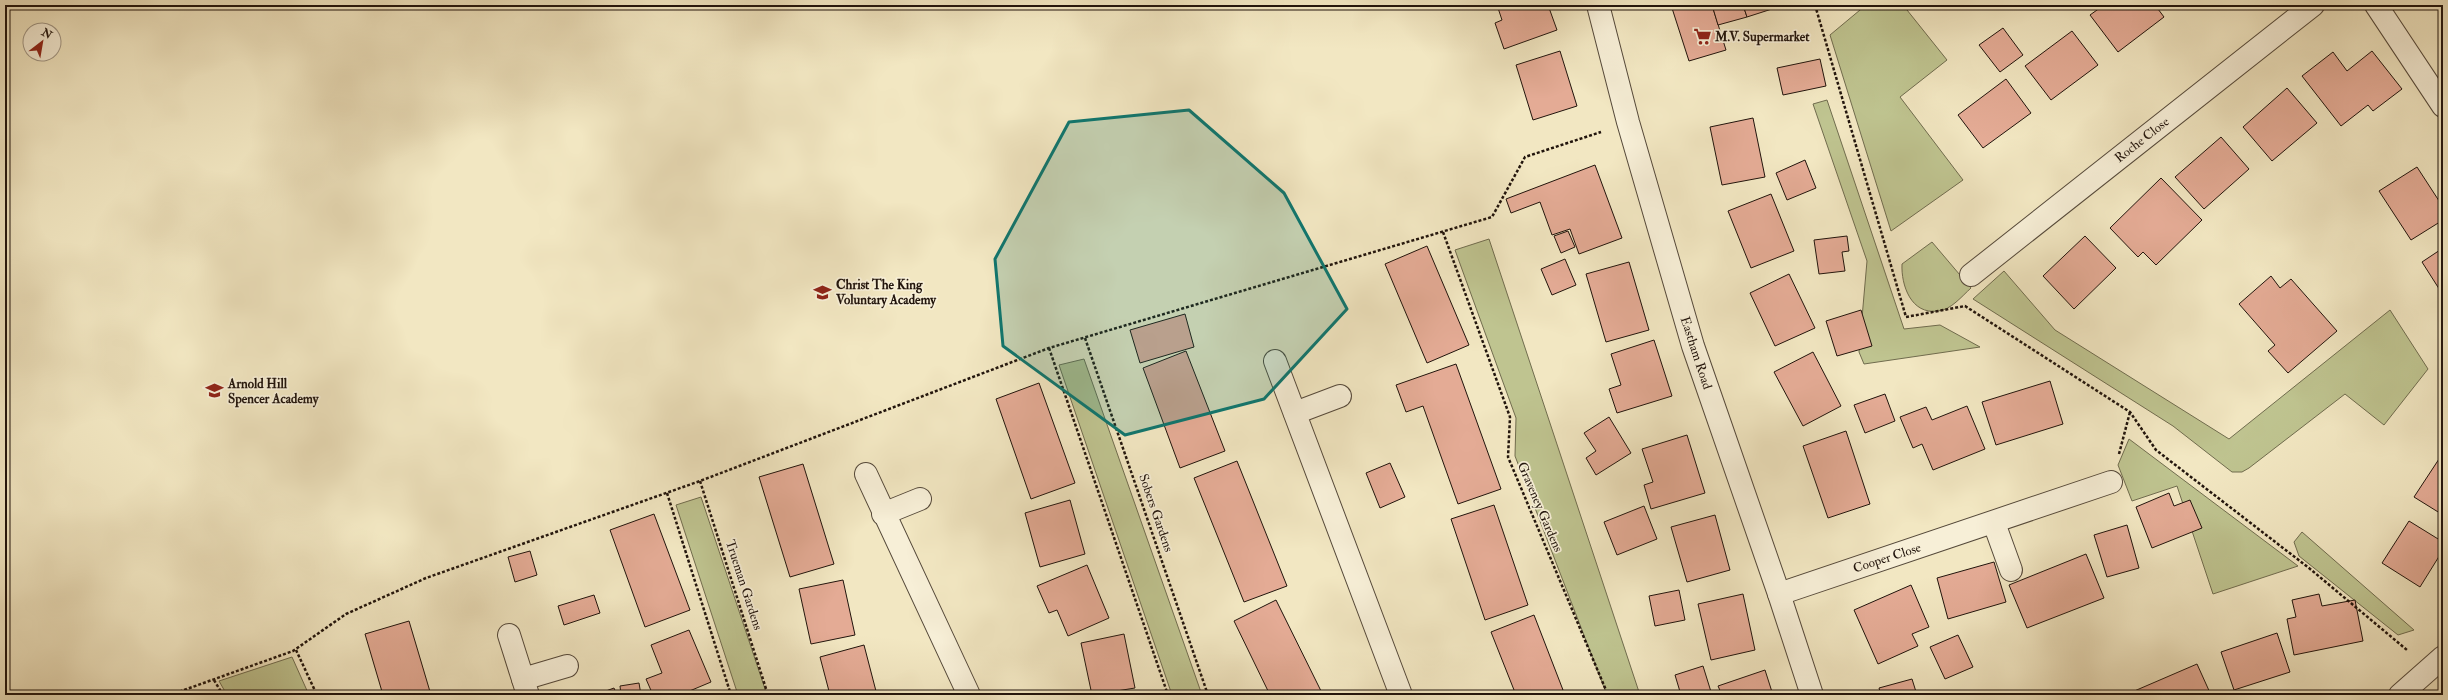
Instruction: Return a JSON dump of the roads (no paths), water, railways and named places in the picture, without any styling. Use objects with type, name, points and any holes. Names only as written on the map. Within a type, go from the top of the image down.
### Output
[{"type":"street","name":"Eastham Road","points":[[1598,5],[1628,122],[1693,346],[1780,594],[1812,695]]},
{"type":"street","name":"Roche Close","points":[[1971,275],[2312,5]]},
{"type":"street","points":[[2376,5],[2443,106]]},
{"type":"street","points":[[1274,361],[1401,695]]},
{"type":"street","points":[[1295,413],[1340,396]]},
{"type":"street","points":[[866,474],[883,514],[969,695]]},
{"type":"street","name":"Cooper Close","points":[[1780,594],[1994,523],[2111,482]]},
{"type":"street","points":[[883,514],[920,499]]},
{"type":"street","points":[[1994,523],[2011,570]]},
{"type":"street","points":[[509,635],[526,687],[567,666]]},
{"type":"street","points":[[2400,695],[2437,663]]},
{"type":"place","name":"M.V. Supermarket","points":[[1702,37]]},
{"type":"place","name":"Christ The King Voluntary Academy","points":[[823,292]]},
{"type":"place","name":"Arnold Hill Spencer Academy","points":[[215,391]]}]
